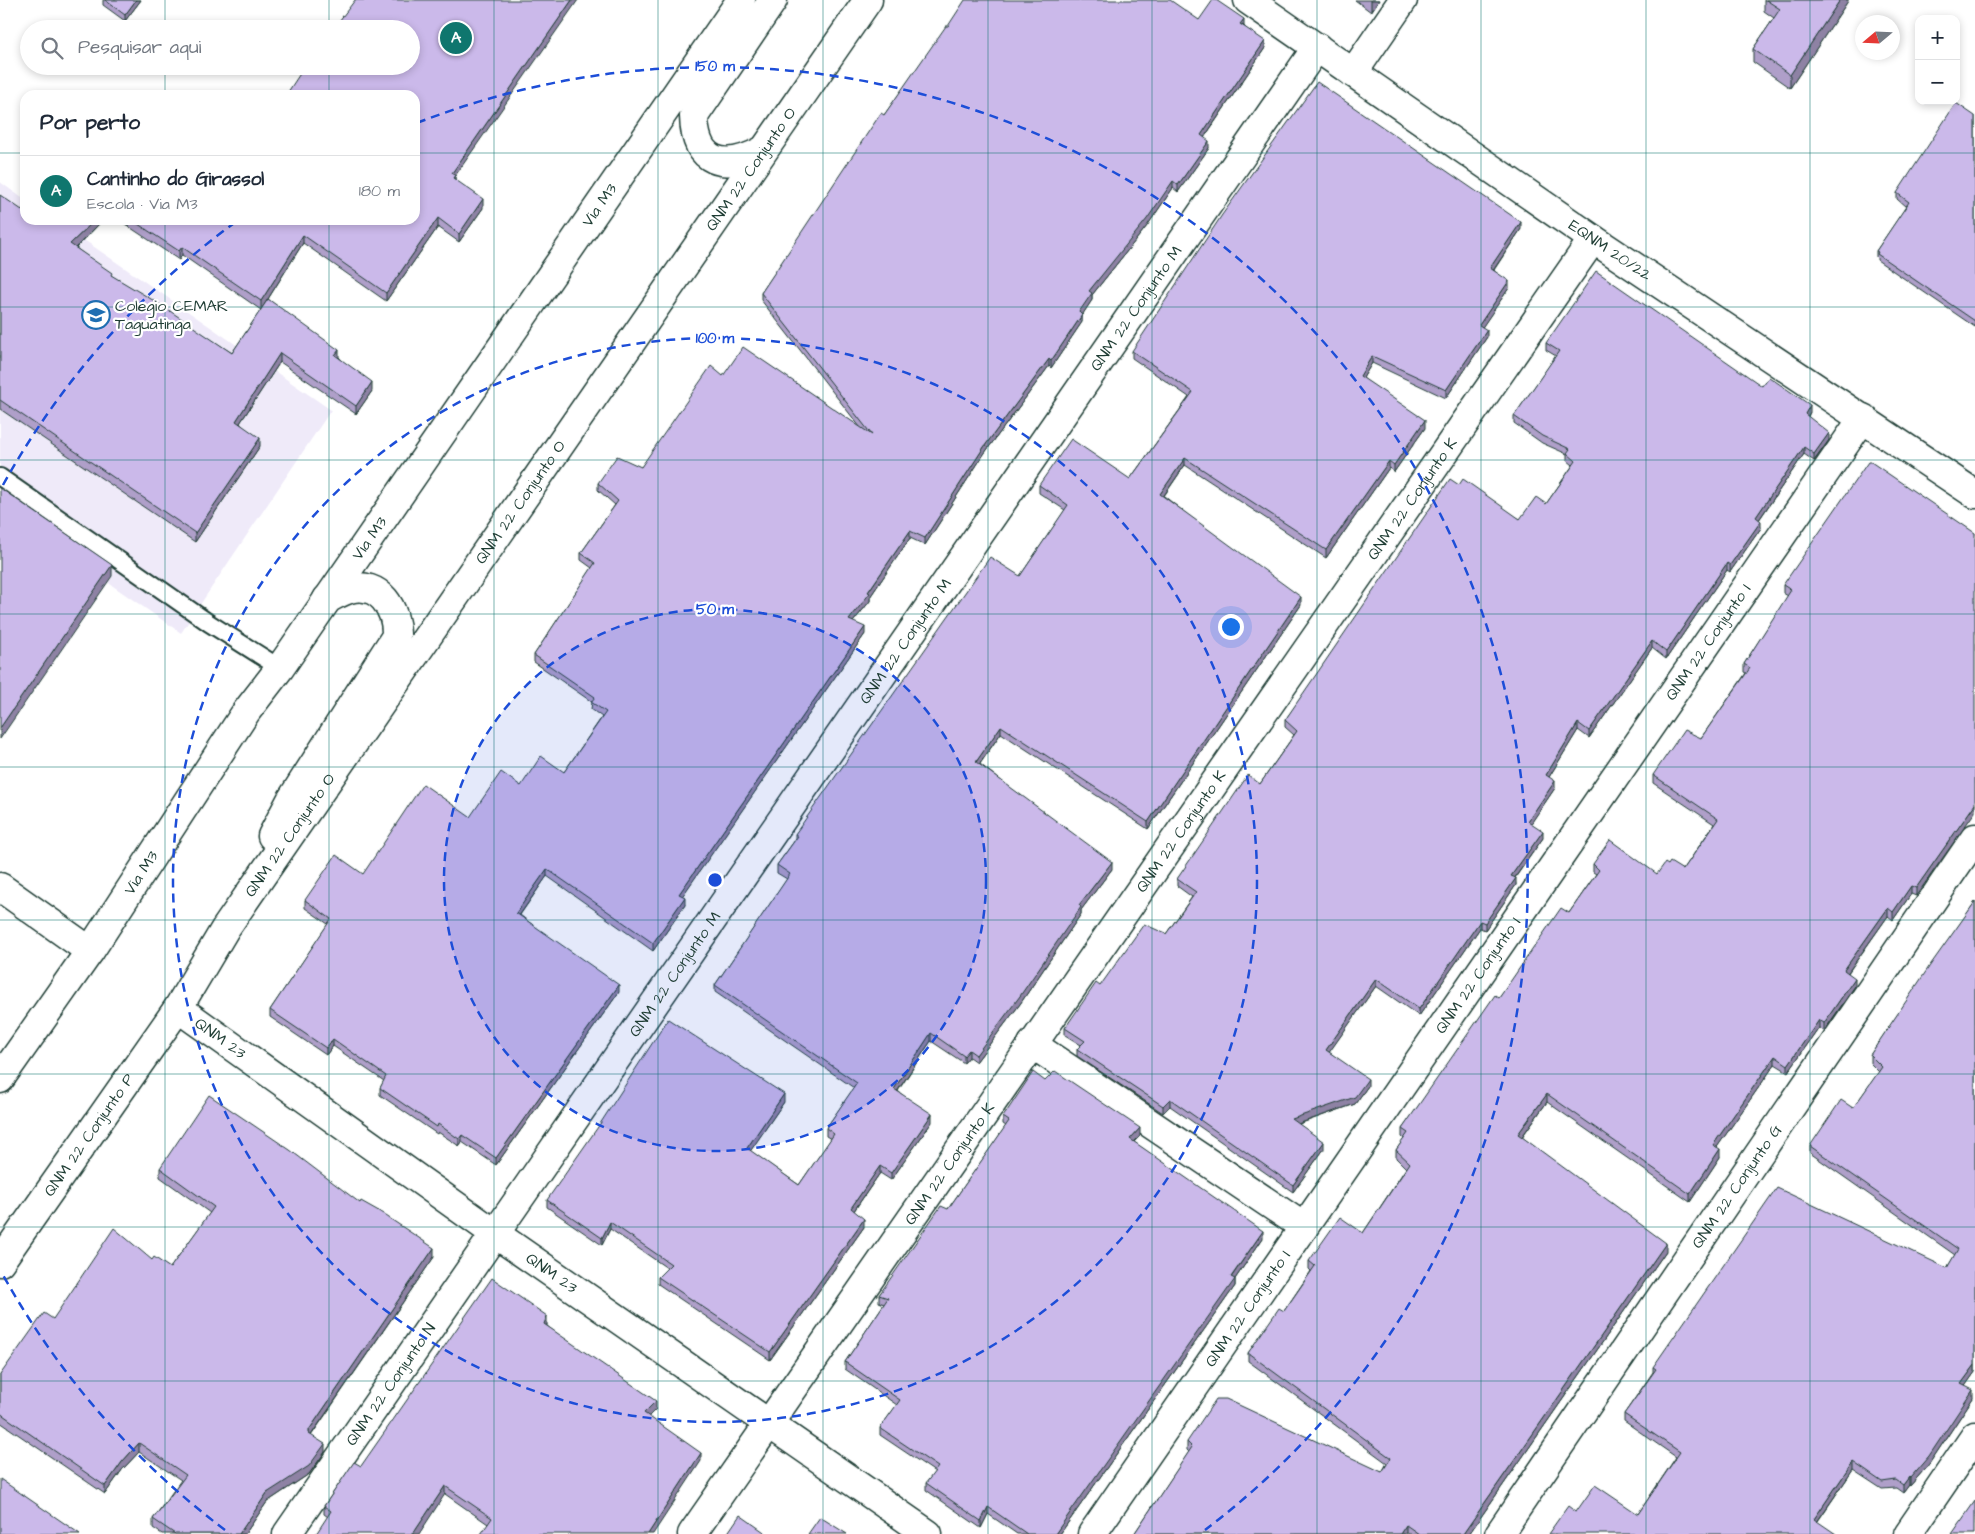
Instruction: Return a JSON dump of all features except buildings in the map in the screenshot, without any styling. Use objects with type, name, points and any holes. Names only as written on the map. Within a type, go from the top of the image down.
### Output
[{"type":"street","name":"Via M3","points":[[0,1079],[90,951],[246,712],[280,668],[741,0]]},
{"type":"street","points":[[762,151],[744,161],[724,163],[710,158],[697,139],[694,116],[773,0]]},
{"type":"street","name":"QNM 22 Conjunto O","points":[[178,1008],[225,929],[868,0]]},
{"type":"street","name":"EQNM 20/22","points":[[1248,0],[1593,239],[1975,494]]},
{"type":"street","points":[[1353,73],[1403,0]]},
{"type":"street","name":"QNM 22 Conjunto M","points":[[494,1233],[1317,48]]},
{"type":"street","name":"QNM 22 Conjunto K","points":[[692,1534],[1593,239]]},
{"type":"street","name":"QNM 22 Conjunto I","points":[[1092,1534],[1863,418]]},
{"type":"street","points":[[225,929],[291,800],[396,636],[394,614],[389,603],[381,595],[360,588],[350,589],[327,598]]},
{"type":"street","name":"QNM 22 Conjunto G","points":[[1499,1534],[1975,838]]},
{"type":"street","points":[[0,887],[90,951]]},
{"type":"street","name":"QNM 23","points":[[178,1008],[494,1233],[928,1534]]},
{"type":"street","name":"QNM 22 Conjunto P","points":[[0,1262],[178,1008]]},
{"type":"street","points":[[1032,1044],[1304,1227]]},
{"type":"street","points":[[0,1096],[24,1046]]},
{"type":"street","name":"QNM 22 Conjunto N","points":[[287,1534],[494,1233]]},
{"type":"street","points":[[1908,1534],[1975,1436]]},
{"type":"lane","points":[[0,477],[210,623],[280,668]]},
{"type":"shaded area","name":"Colegio CEMAR Taguatinga","points":[[0,182],[20,196],[20,225],[62,225],[331,410],[181,633],[0,508]]},
{"type":"place","name":"Cantinho do Girassol","points":[[456,38]]},
{"type":"place","name":"Colegio CEMAR Taguatinga","points":[[96,315]]}]
